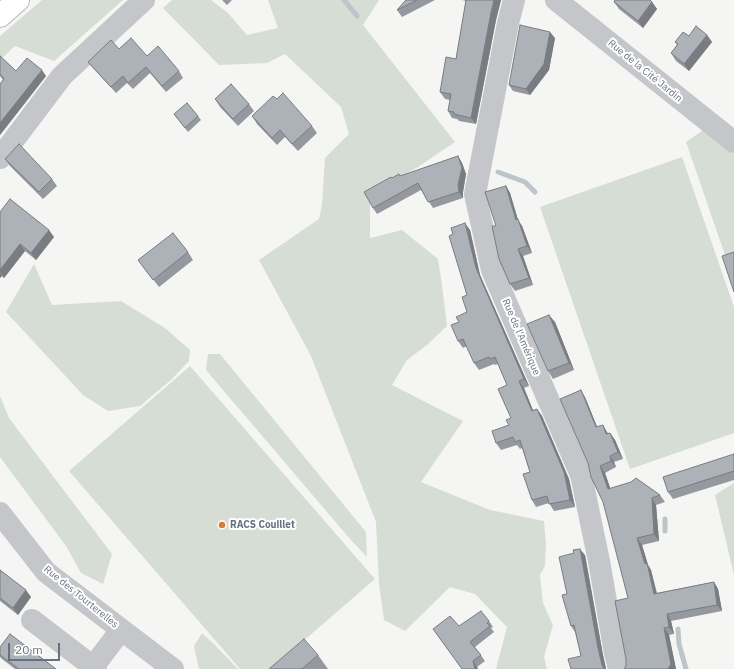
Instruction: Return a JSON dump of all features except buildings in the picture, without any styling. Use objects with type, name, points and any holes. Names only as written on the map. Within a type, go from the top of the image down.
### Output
[{"type":"highway","points":[[0,16],[18,0]]},
{"type":"street","points":[[0,158],[62,76],[144,0]]},
{"type":"street","name":"Rue de l'Amérique","points":[[514,0],[508,23],[475,194],[492,270],[580,475],[599,561],[619,669]]},
{"type":"street","name":"Rue de la Cité Jardin","points":[[556,0],[734,142]]},
{"type":"street","name":"Rue des Tourterelles","points":[[0,513],[46,572],[173,669]]},
{"type":"street","points":[[32,620],[94,668],[121,630]]},
{"type":"shaded area","points":[[42,0],[123,0],[54,61],[15,46],[0,60],[0,36]]},
{"type":"shaded area","points":[[172,0],[211,0],[228,13],[247,35],[278,28],[268,0],[379,0],[363,25],[455,142],[418,167],[370,193],[370,238],[402,230],[438,259],[447,326],[427,345],[407,360],[392,385],[463,421],[421,482],[490,510],[544,521],[546,544],[545,566],[540,575],[543,603],[553,625],[544,657],[547,669],[496,669],[507,627],[475,594],[450,587],[405,631],[384,620],[379,584],[376,522],[311,356],[259,260],[319,219],[322,205],[325,158],[349,134],[341,107],[285,54],[267,63],[219,65],[163,8]]},
{"type":"shaded area","points":[[706,128],[734,154],[734,281],[686,142]]},
{"type":"shaded area","points":[[682,157],[734,307],[734,433],[630,469],[540,207]]},
{"type":"shaded area","points":[[34,264],[52,305],[121,301],[165,328],[190,350],[189,361],[171,380],[140,406],[108,411],[83,395],[6,312]]},
{"type":"shaded area","points":[[208,354],[220,354],[366,532],[367,557],[206,370]]},
{"type":"shaded area","name":"RACS Couillet","points":[[190,366],[375,579],[271,669],[240,669],[69,471]]},
{"type":"shaded area","points":[[0,396],[9,418],[112,554],[103,584],[81,573],[66,546],[0,457]]},
{"type":"shaded area","points":[[734,483],[734,575],[715,495]]},
{"type":"shaded area","points":[[202,633],[238,669],[199,669],[194,646]]},
{"type":"waterway","points":[[344,0],[357,16]]},
{"type":"waterway","points":[[498,172],[525,182],[535,192]]},
{"type":"waterway","points":[[665,519],[665,531]]},
{"type":"waterway","points":[[678,629],[679,644],[686,669]]},
{"type":"place","name":"RACS Couillet","points":[[222,525]]}]
